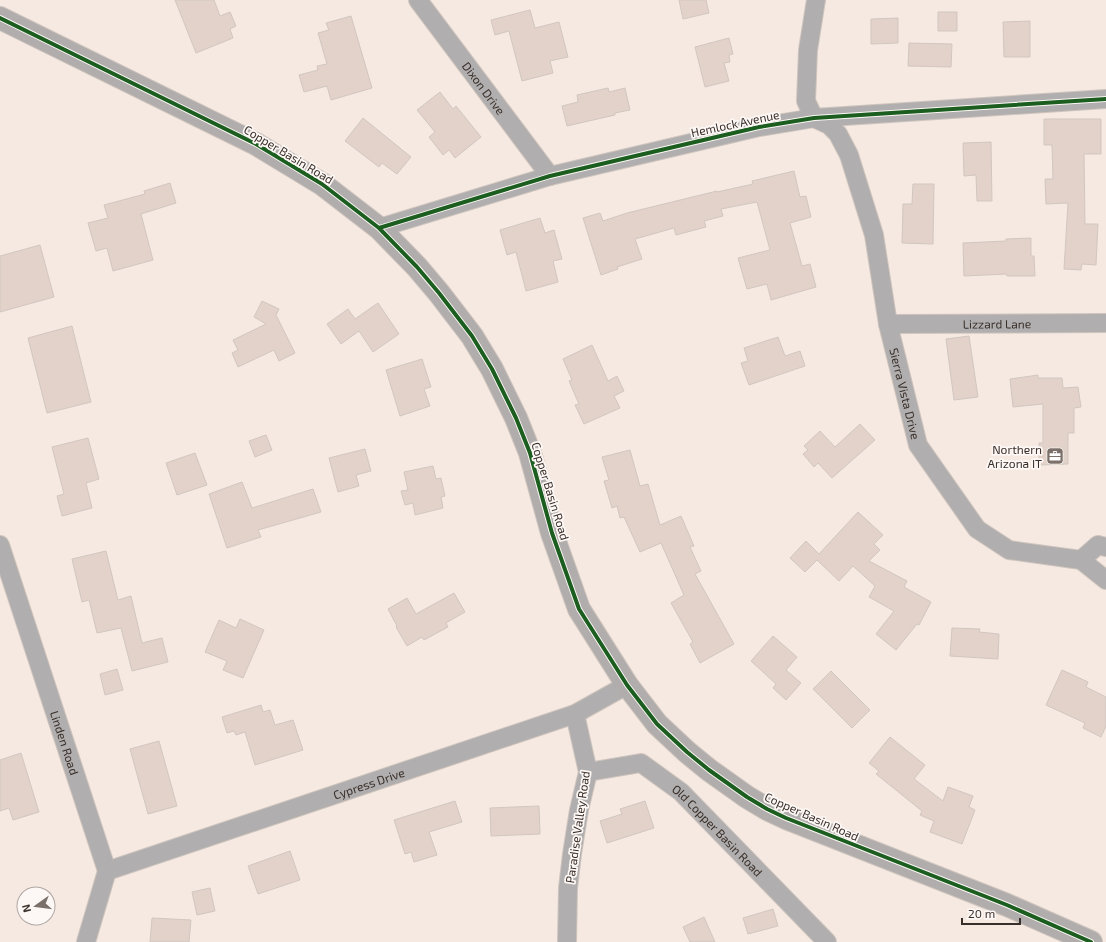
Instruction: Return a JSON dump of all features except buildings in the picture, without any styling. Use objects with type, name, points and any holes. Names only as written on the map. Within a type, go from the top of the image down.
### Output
[{"type":"street","name":"Dixon Drive","points":[[418,0],[550,176]]},
{"type":"street","points":[[814,118],[806,101],[808,50],[816,0]]},
{"type":"street","name":"Copper Basin Road","points":[[0,18],[256,144],[322,184],[379,228],[417,267],[472,336],[492,369],[516,418],[530,453],[552,533],[579,609],[627,685],[657,724],[687,752],[709,770],[767,809],[808,827],[1007,905],[1091,942]]},
{"type":"street","name":"Hemlock Avenue","points":[[379,228],[550,176],[759,127],[814,118],[1106,99]]},
{"type":"street","name":"Sierra Vista Drive","points":[[814,118],[829,125],[838,134],[849,155],[874,235],[888,324],[918,445],[977,529],[1010,550],[1081,560]]},
{"type":"street","name":"Lizzard Lane","points":[[888,324],[1106,323]]},
{"type":"street","name":"Linden Road","points":[[0,545],[107,871]]},
{"type":"street","points":[[1106,546],[1098,545],[1081,560],[1106,580]]},
{"type":"street","name":"Cypress Drive","points":[[107,871],[575,714],[627,685]]},
{"type":"street","name":"Paradise Valley Road","points":[[567,942],[568,888],[572,854],[579,810],[588,772],[575,714]]},
{"type":"street","name":"Old Copper Basin Road","points":[[588,772],[641,763],[681,792],[827,942]]},
{"type":"street","points":[[86,942],[107,871]]},
{"type":"cycle path","points":[[0,18],[256,144],[322,184],[379,228],[417,267],[472,336],[492,369],[516,418],[530,453],[552,533],[579,609],[627,685],[657,724],[687,752],[747,797],[786,818],[1007,905],[1091,942]]},
{"type":"cycle path","points":[[379,228],[550,176],[759,127],[814,118],[1106,99]]},
{"type":"place","name":"Northern Arizona IT","points":[[1055,456]]}]
